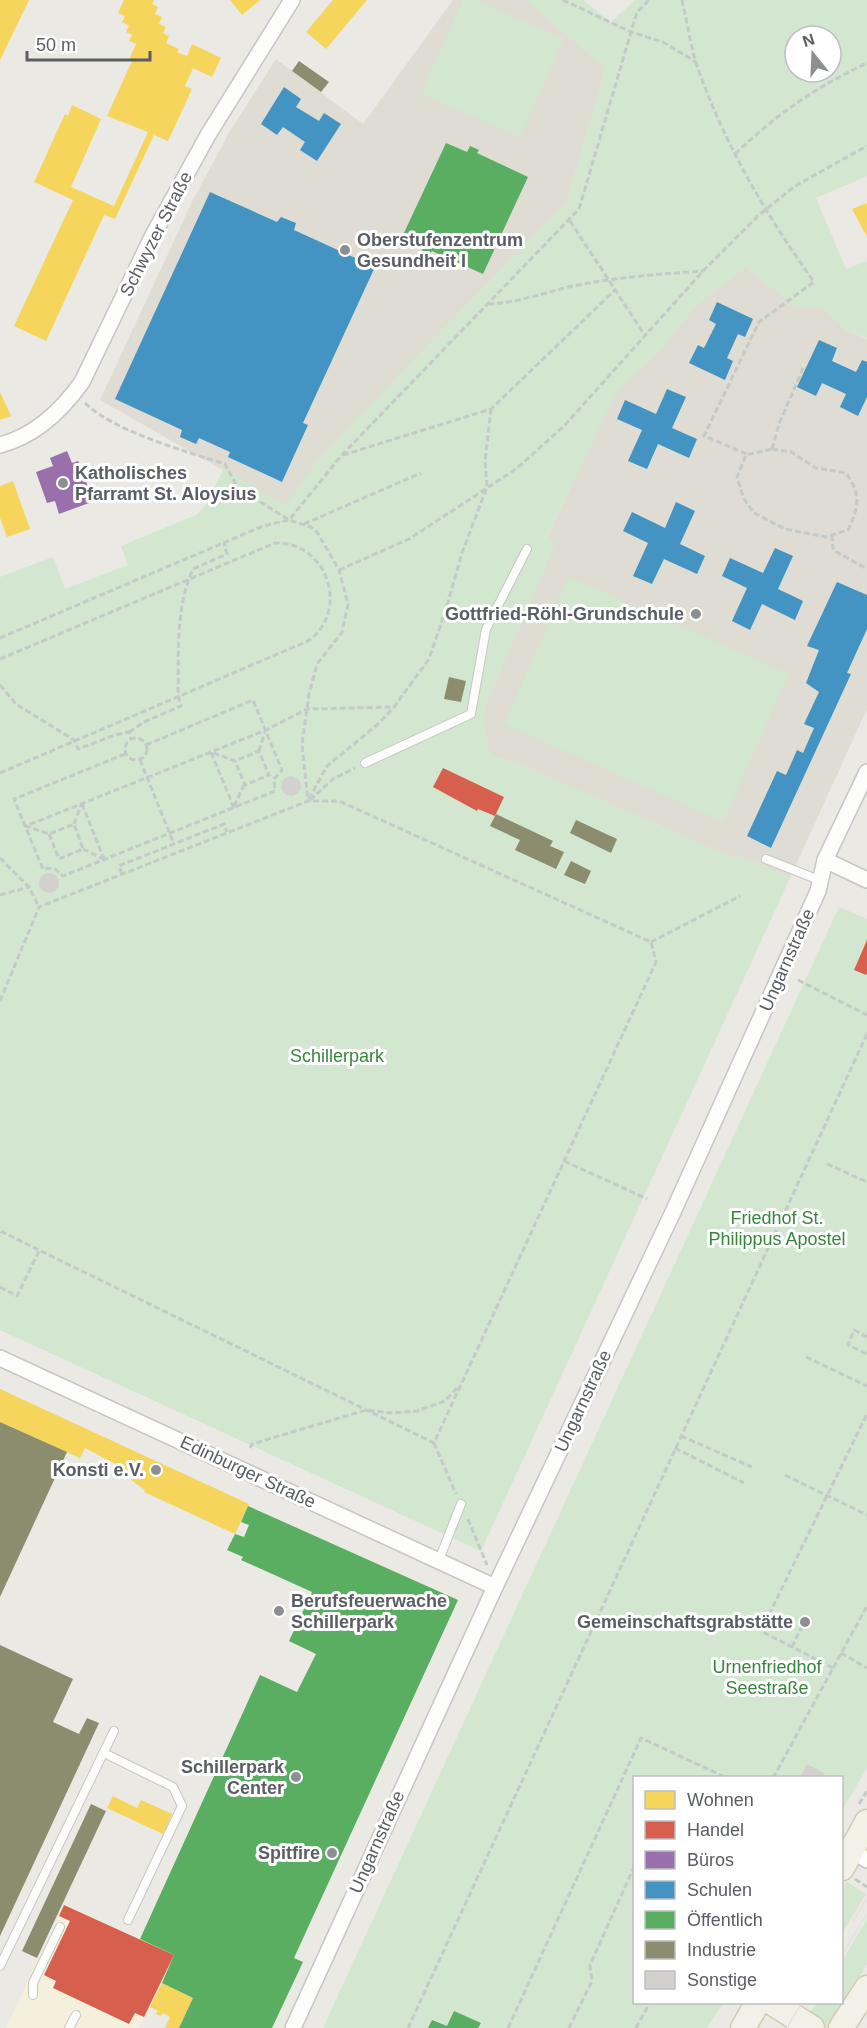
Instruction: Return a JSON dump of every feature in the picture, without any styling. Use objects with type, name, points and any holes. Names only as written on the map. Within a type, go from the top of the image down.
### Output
[{"type":"main road","points":[[853,1860],[867,1822]]},
{"type":"main road","points":[[842,2028],[867,1988]]},
{"type":"main road","points":[[743,2028],[757,2004]]},
{"type":"main road","points":[[774,2004],[812,2028]]},
{"type":"street","name":"Schwyzer Straße","points":[[0,444],[27,434],[50,418],[69,400],[82,382],[153,235],[208,135],[292,0]]},
{"type":"street","name":"Ungarnstraße","points":[[292,2028],[495,1587],[673,1212],[818,891],[825,860],[867,772]]},
{"type":"street","points":[[825,860],[867,880]]},
{"type":"street","name":"Edinburger Straße","points":[[0,1358],[495,1587]]},
{"type":"lane","points":[[365,763],[471,714],[486,629],[527,549]]},
{"type":"lane","points":[[766,859],[819,880]]},
{"type":"lane","points":[[439,1560],[461,1504]]},
{"type":"lane","points":[[0,1966],[114,1731]]},
{"type":"lane","points":[[104,1753],[173,1787],[182,1806],[128,1920]]},
{"type":"lane","points":[[33,1995],[33,1983],[60,1927]]},
{"type":"lane","points":[[69,2028],[76,2015]]},
{"type":"path","points":[[563,0],[631,32],[663,42],[696,62]]},
{"type":"path","points":[[0,638],[263,526],[289,519],[341,456],[486,304],[570,221],[579,209],[637,12],[649,0]]},
{"type":"path","points":[[682,0],[696,62],[735,154],[765,211],[814,282],[759,322],[704,436],[749,455],[772,449],[791,452],[816,468],[846,473],[855,486],[858,510],[848,530],[826,537],[785,529],[754,513],[744,500],[737,477],[749,455]]},
{"type":"path","points":[[735,154],[778,114],[821,85],[867,63]]},
{"type":"path","points":[[339,570],[409,539],[516,469],[564,426],[644,334],[703,271],[765,211],[795,186],[867,146]]},
{"type":"path","points":[[570,221],[644,334]]},
{"type":"path","points":[[486,304],[513,303],[566,287],[610,279],[703,271]]},
{"type":"path","points":[[341,456],[491,409],[616,289]]},
{"type":"path","points":[[772,449],[779,424],[804,366]]},
{"type":"path","points":[[84,402],[94,412],[164,444],[225,464],[238,488],[289,519],[317,532],[339,570],[348,604],[342,632],[317,664],[302,744],[308,801]]},
{"type":"path","points":[[308,801],[327,766],[377,725],[394,707],[429,659],[462,553],[487,487],[485,461],[491,409]]},
{"type":"path","points":[[304,524],[421,473]]},
{"type":"path","points":[[832,535],[833,550],[867,568]]},
{"type":"path","points":[[0,659],[263,546],[285,542],[305,550],[316,559],[325,575],[331,603],[324,628],[308,641],[0,773]]},
{"type":"path","points":[[0,685],[16,704],[74,740],[78,750],[129,732],[144,722],[181,706],[178,695],[180,615],[189,578],[193,569],[227,554],[224,543]]},
{"type":"path","points":[[125,754],[15,799],[43,869],[54,868],[63,876],[234,808],[275,791],[275,776],[282,770],[253,700],[146,745]]},
{"type":"path","points":[[26,826],[266,730],[308,709],[394,707]]},
{"type":"path","points":[[266,730],[259,751],[269,775]]},
{"type":"path","points":[[129,732],[131,739]]},
{"type":"path","points":[[131,739],[140,739],[146,745],[146,754],[140,760],[131,760],[125,754],[125,745],[131,739]]},
{"type":"path","points":[[212,752],[235,760],[259,751]]},
{"type":"path","points":[[212,752],[234,808]]},
{"type":"path","points":[[140,760],[174,844]]},
{"type":"path","points":[[234,808],[244,785],[235,760]]},
{"type":"path","points":[[0,1001],[39,907],[308,801],[333,778],[365,763]]},
{"type":"path","points":[[244,785],[269,775],[275,776]]},
{"type":"path","points":[[308,801],[339,801],[651,942]]},
{"type":"path","points":[[82,804],[74,824],[83,849],[104,859]]},
{"type":"path","points":[[82,804],[104,859]]},
{"type":"path","points":[[26,826],[49,834],[74,824]]},
{"type":"path","points":[[122,874],[119,866],[224,824],[227,833]]},
{"type":"path","points":[[49,834],[59,858]]},
{"type":"path","points":[[54,868],[59,858],[83,849]]},
{"type":"path","points":[[0,858],[29,887],[39,907]]},
{"type":"path","points":[[0,895],[29,887]]},
{"type":"path","points":[[651,942],[740,896]]},
{"type":"path","points":[[0,1231],[434,1443],[656,962],[651,942]]},
{"type":"path","points":[[798,980],[867,1015]]},
{"type":"path","points":[[408,2028],[867,1034]]},
{"type":"path","points":[[564,1161],[647,1199]]},
{"type":"path","points":[[827,1164],[867,1182]]},
{"type":"path","points":[[0,1287],[17,1296],[39,1251]]},
{"type":"path","points":[[867,1337],[854,1330],[848,1345],[867,1354]]},
{"type":"path","points":[[806,1357],[867,1386]]},
{"type":"path","points":[[250,1448],[252,1444],[366,1410],[390,1413],[417,1411],[445,1401],[461,1384]]},
{"type":"path","points":[[833,1668],[761,1631],[867,1414]]},
{"type":"path","points":[[681,1436],[752,1467]]},
{"type":"path","points":[[675,1448],[744,1483]]},
{"type":"path","points":[[785,1475],[867,1515]]},
{"type":"path","points":[[774,1776],[867,1606]]},
{"type":"path","points":[[792,1647],[805,1620]]},
{"type":"path","points":[[841,1653],[867,1668]]},
{"type":"path","points":[[508,2028],[641,1738],[723,1776]]},
{"type":"path","points":[[569,2028],[592,1981],[590,1965],[633,1869]]},
{"type":"path","points":[[636,2028],[649,2004]]},
{"type":"shaded area","name":"Oberstufenzentrum Gesundheit I","points":[[453,0],[526,0],[606,68],[567,201],[317,461],[286,506],[100,400],[192,202],[230,131],[276,59],[363,124]]},
{"type":"shaded area","name":"Gottfried-Röhl-Grundschule","points":[[746,267],[798,308],[823,308],[846,330],[867,339],[867,709],[790,878],[739,855],[736,859],[514,762],[490,756],[484,726],[484,709],[555,543],[547,538],[614,395],[661,349],[695,306]]},
{"type":"shaded area","points":[[64,1904],[174,1955],[139,2028],[6,2028]]},
{"type":"green space","points":[[463,0],[476,0],[564,39],[520,137],[421,94]]},
{"type":"green space","name":"Schillerpark","points":[[526,0],[583,0],[611,22],[635,0],[867,0],[867,176],[816,198],[846,269],[866,261],[867,338],[846,330],[823,308],[798,308],[746,267],[695,306],[661,349],[614,396],[547,537],[556,543],[484,709],[484,726],[490,756],[514,762],[736,859],[739,855],[790,878],[481,1551],[0,1330],[0,577],[53,557],[65,589],[128,565],[121,546],[196,515],[203,509],[224,469],[286,505],[317,461],[567,201],[606,68]]},
{"type":"green space","points":[[569,577],[789,674],[723,822],[504,724]]},
{"type":"green space","name":"Friedhof St. Philippus Apostel","points":[[839,907],[867,919],[867,1768],[843,1808],[843,1776],[633,1776],[633,2004],[722,2004],[707,2028],[323,2028]]},
{"type":"green space","points":[[847,1882],[866,1894],[843,1931],[843,1888]]},
{"type":"green space","points":[[867,1919],[867,1964],[843,2003],[843,1959]]},
{"type":"green space","points":[[815,2004],[843,2004],[828,2028],[808,2016]]},
{"type":"building: Wohnen","points":[[0,0],[29,0],[0,60]]},
{"type":"building: Wohnen","points":[[124,0],[154,0],[152,4],[158,7],[155,14],[162,17],[159,24],[166,27],[163,33],[169,36],[166,43],[179,49],[177,52],[187,56],[192,44],[221,58],[212,77],[193,68],[185,86],[192,89],[168,141],[154,135],[115,219],[104,215],[46,341],[14,326],[73,200],[34,182],[65,114],[68,116],[72,105],[101,119],[71,187],[114,206],[148,132],[107,116],[132,61],[129,60],[136,44],[129,41],[132,35],[126,32],[129,26],[122,22],[125,16],[118,13]]},
{"type":"building: Wohnen","points":[[230,0],[260,0],[242,15]]},
{"type":"building: Wohnen","points":[[333,0],[367,0],[326,49],[306,32]]},
{"type":"building: Wohnen","points":[[867,203],[867,237],[852,209]]},
{"type":"building: Wohnen","points":[[0,392],[11,416],[0,420]]},
{"type":"building: Wohnen","points":[[13,481],[30,529],[7,537],[0,518],[0,486]]},
{"type":"building: Wohnen","points":[[0,1389],[249,1504],[235,1534],[144,1492],[145,1490],[131,1480],[134,1474],[85,1448],[80,1458],[0,1422]]},
{"type":"building: Wohnen","points":[[113,1796],[137,1808],[141,1800],[172,1814],[163,1834],[107,1808]]},
{"type":"building: Wohnen","points":[[162,1983],[193,1998],[179,2028],[165,2028],[170,2017],[163,2013],[161,2016],[156,2014],[158,2011],[150,2007]]},
{"type":"building: Handel","points":[[443,768],[504,797],[495,816],[478,809],[477,811],[433,787]]},
{"type":"building: Handel","points":[[867,940],[867,973],[866,975],[854,970]]},
{"type":"building: Handel","points":[[64,1905],[174,1955],[144,2017],[135,2013],[129,2024],[53,1988],[56,1981],[44,1975],[70,1921],[59,1916]]},
{"type":"building: Büros","name":"Katholisches Pfarramt St. Aloysius","points":[[67,451],[72,463],[78,461],[83,470],[88,488],[84,489],[89,503],[59,514],[55,501],[47,503],[36,472],[53,466],[50,458]]},
{"type":"building: Schulen","points":[[284,87],[301,99],[296,107],[319,121],[324,113],[341,124],[317,161],[300,150],[305,142],[283,127],[277,135],[261,124]]},
{"type":"building: Schulen","points":[[210,192],[277,222],[281,217],[296,223],[294,230],[375,267],[303,423],[308,425],[282,482],[228,457],[230,452],[199,438],[196,444],[180,437],[182,430],[115,399]]},
{"type":"building: Schulen","points":[[717,302],[753,319],[745,337],[738,334],[727,358],[733,361],[725,380],[689,363],[698,345],[704,348],[716,324],[709,320]]},
{"type":"building: Schulen","points":[[819,340],[837,348],[832,361],[856,372],[862,360],[867,362],[867,397],[858,416],[840,407],[846,394],[822,383],[816,396],[797,387]]},
{"type":"building: Schulen","points":[[667,389],[686,397],[672,428],[697,439],[689,458],[658,444],[647,469],[628,461],[642,430],[617,419],[625,400],[656,414]]},
{"type":"building: Schulen","points":[[676,502],[695,511],[680,544],[705,556],[697,574],[664,559],[652,584],[633,576],[648,543],[623,531],[632,512],[665,528]]},
{"type":"building: Schulen","points":[[775,548],[793,556],[778,589],[803,601],[795,620],[762,604],[750,630],[732,621],[747,588],[722,576],[730,558],[763,573]]},
{"type":"building: Schulen","points":[[837,582],[867,595],[867,629],[847,673],[851,674],[771,848],[747,836],[777,771],[786,775],[797,750],[803,753],[814,728],[804,724],[819,692],[806,683],[819,650],[807,646]]},
{"type":"building: Öffentlich","points":[[446,143],[467,152],[470,146],[479,150],[477,153],[528,177],[483,274],[432,251],[430,254],[422,250],[424,245],[403,235]]},
{"type":"building: Öffentlich","name":"Schillerpark Center","points":[[248,1506],[458,1600],[294,1958],[303,1962],[272,2028],[179,2028],[193,1998],[162,1983],[174,1955],[140,1939],[260,1675],[297,1692],[316,1654],[289,1641],[312,1592],[241,1560],[243,1557],[227,1550],[235,1534],[244,1537],[249,1525],[241,1522]]},
{"type":"building: Öffentlich","points":[[454,2011],[481,2023],[478,2028],[428,2028],[432,2020],[447,2026]]},
{"type":"building: Industrie","points":[[299,61],[329,82],[321,92],[292,71]]},
{"type":"building: Industrie","points":[[449,677],[466,681],[461,702],[444,699]]},
{"type":"building: Industrie","points":[[496,814],[553,841],[550,846],[564,852],[556,869],[515,850],[520,840],[490,826]]},
{"type":"building: Industrie","points":[[576,820],[617,839],[611,853],[570,833]]},
{"type":"building: Industrie","points":[[571,861],[591,871],[585,884],[564,875]]},
{"type":"building: Industrie","points":[[0,1422],[67,1452],[0,1597]]},
{"type":"building: Industrie","points":[[0,1645],[73,1679],[53,1722],[79,1734],[87,1718],[99,1723],[0,1936]]},
{"type":"building: Industrie","points":[[91,1804],[106,1811],[37,1958],[22,1951]]},
{"type":"building: Sonstige","points":[[291,776],[298,779],[301,786],[298,793],[291,796],[284,793],[281,786],[284,779]]},
{"type":"building: Sonstige","points":[[49,873],[56,876],[59,883],[56,890],[49,893],[42,890],[39,883],[42,876]]},
{"type":"building: Sonstige","points":[[807,1764],[824,1773],[823,1776],[801,1776]]},
{"type":"tram line","points":[[853,1921],[867,1898]]},
{"type":"tram line","points":[[843,1953],[867,1913]]},
{"type":"tram line","points":[[787,2028],[801,2004]]},
{"type":"place","name":"Oberstufenzentrum Gesundheit I","points":[[345,250]]},
{"type":"place","name":"Katholisches Pfarramt St. Aloysius","points":[[63,483]]},
{"type":"place","name":"Gottfried-Röhl-Grundschule","points":[[696,614]]},
{"type":"place","name":"Konsti e.V.","points":[[156,1470]]},
{"type":"place","name":"Berufsfeuerwache Schillerpark","points":[[279,1611]]},
{"type":"place","name":"Gemeinschaftsgrabstätte","points":[[805,1622]]},
{"type":"place","name":"Schillerpark Center","points":[[296,1777]]},
{"type":"place","name":"Spitfire","points":[[332,1853]]},
{"type":"park label","name":"Urnenfriedhof Seestraße","points":[[767,1677]]}]
